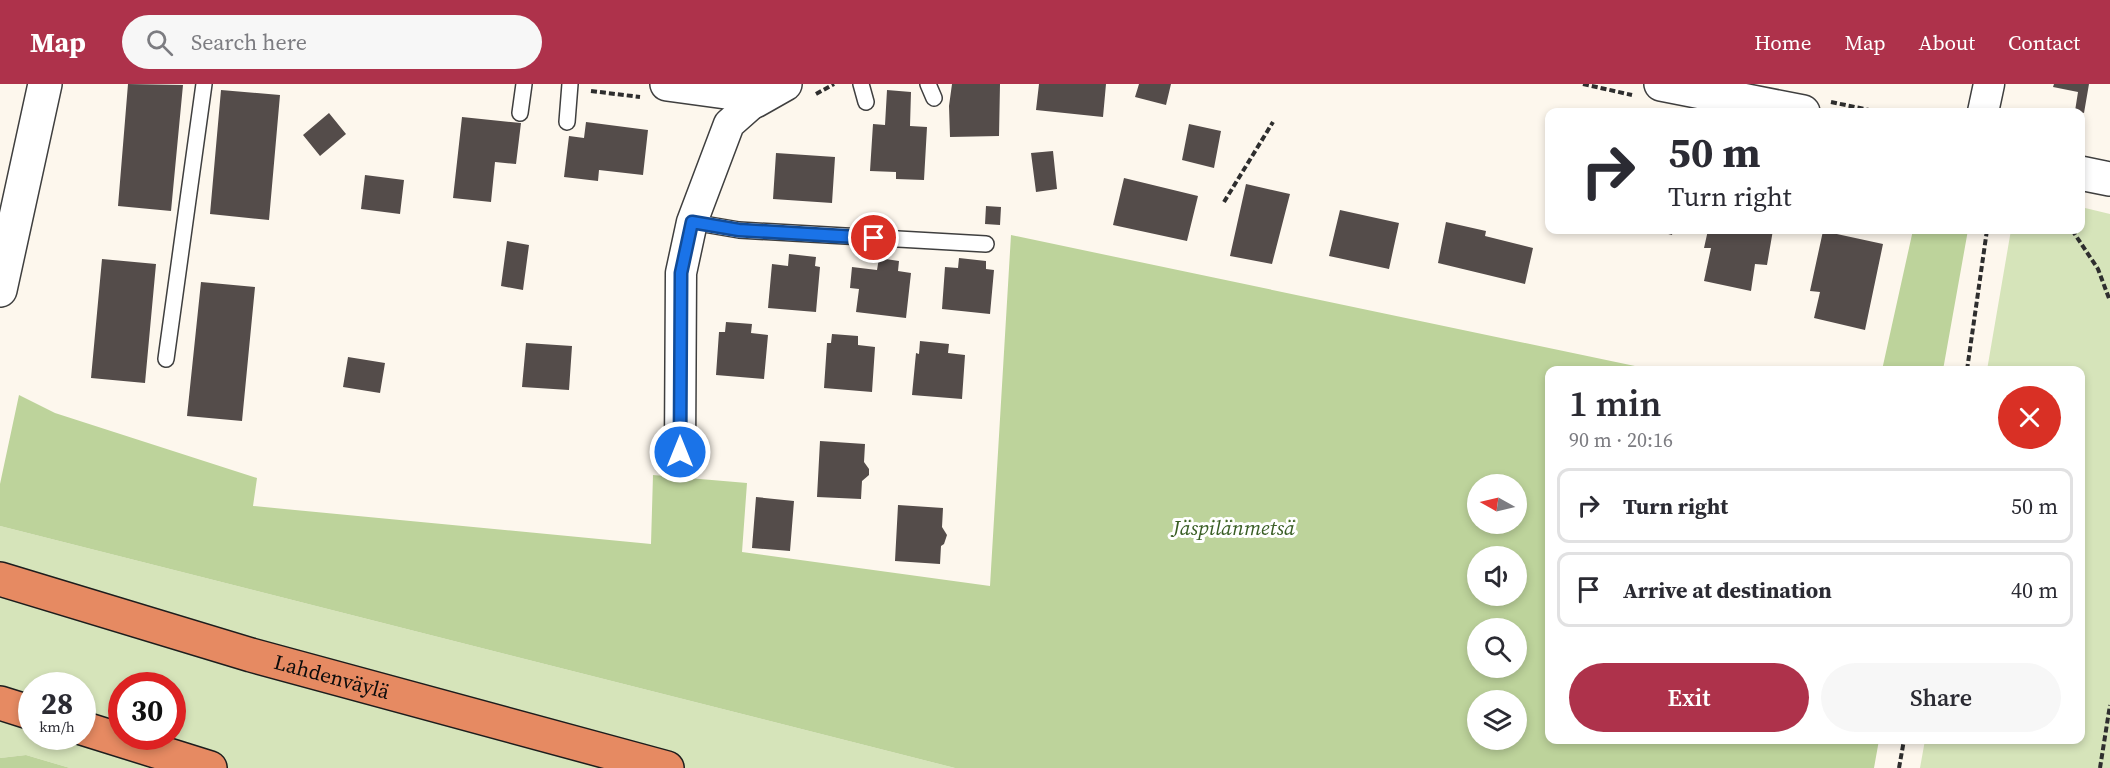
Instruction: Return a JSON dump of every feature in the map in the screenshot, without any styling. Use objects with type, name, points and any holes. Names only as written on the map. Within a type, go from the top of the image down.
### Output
[{"type":"highway","name":"Lahdenväylä","points":[[0,579],[251,655],[667,768]]},
{"type":"highway","points":[[0,703],[18,709]]},
{"type":"highway","points":[[96,732],[210,768]]},
{"type":"street","points":[[0,290],[45,84]]},
{"type":"street","points":[[680,452],[681,273],[692,222],[729,124],[755,101],[785,84]]},
{"type":"street","points":[[1661,84],[1771,97],[1794,108]]},
{"type":"street","points":[[1984,108],[1989,84]]},
{"type":"street","points":[[656,91],[733,93],[755,101]]},
{"type":"street","points":[[2085,174],[2110,179]]},
{"type":"lane","points":[[166,359],[204,84]]},
{"type":"lane","points":[[520,113],[524,84]]},
{"type":"lane","points":[[861,84],[866,102]]},
{"type":"lane","points":[[928,84],[934,99]]},
{"type":"lane","points":[[567,122],[570,86]]},
{"type":"lane","points":[[692,222],[739,230],[986,244]]},
{"type":"path","points":[[570,86],[656,91]]},
{"type":"path","points":[[1224,202],[1273,122]]},
{"type":"path","points":[[1968,366],[1986,234]]},
{"type":"path","points":[[2075,234],[2098,269],[2110,301]]},
{"type":"path","points":[[2100,768],[2110,705]]},
{"type":"path","points":[[1899,768],[1903,744]]},
{"type":"green space","points":[[2085,208],[2110,214],[2110,768],[1920,768],[1924,744],[2085,744],[2085,366],[1988,366],[2010,234],[2085,234]]},
{"type":"green space","points":[[1912,234],[1967,234],[1944,366],[1883,366]]},
{"type":"green space","name":"Jäspilänmetsä","points":[[1011,235],[1635,366],[1545,366],[1545,744],[1878,744],[1874,768],[955,768],[0,526],[0,484],[19,395],[55,413],[257,478],[253,506],[651,544],[653,475],[747,483],[742,552],[990,586]]},
{"type":"green space","points":[[0,526],[955,768],[70,768],[26,755],[0,758]]},
{"type":"green space","points":[[26,755],[70,768],[0,768],[0,758]]},
{"type":"building","points":[[128,84],[183,85],[171,211],[118,206]]},
{"type":"building","points":[[952,84],[1000,84],[999,136],[950,137],[949,106]]},
{"type":"building","points":[[1039,84],[1106,84],[1103,117],[1036,110]]},
{"type":"building","points":[[1139,84],[1171,84],[1166,105],[1135,97]]},
{"type":"building","points":[[2054,84],[2089,84],[2085,108],[2075,108],[2078,92],[2053,87]]},
{"type":"building","points":[[221,90],[280,95],[269,220],[210,214]]},
{"type":"building","points":[[887,90],[911,92],[910,126],[927,127],[924,180],[896,179],[896,172],[870,171],[873,124],[885,125]]},
{"type":"building","points":[[329,113],[346,134],[320,156],[303,135]]},
{"type":"building","points":[[462,117],[521,123],[516,164],[495,162],[491,202],[453,198]]},
{"type":"building","points":[[586,122],[648,130],[643,175],[599,170],[598,181],[564,177],[569,136],[584,138]]},
{"type":"building","points":[[1189,124],[1221,131],[1214,168],[1182,160]]},
{"type":"building","points":[[1053,151],[1057,189],[1036,192],[1031,153]]},
{"type":"building","points":[[776,153],[835,157],[832,203],[773,199]]},
{"type":"building","points":[[365,175],[404,180],[400,214],[361,209]]},
{"type":"building","points":[[1124,178],[1198,196],[1187,241],[1113,225]]},
{"type":"building","points":[[1246,184],[1290,194],[1272,264],[1230,256]]},
{"type":"building","points":[[986,206],[1001,207],[1000,225],[985,224]]},
{"type":"building","points":[[1340,210],[1399,223],[1389,269],[1329,256]]},
{"type":"building","points":[[1446,222],[1486,231],[1485,236],[1533,248],[1525,284],[1438,263]]},
{"type":"building","points":[[1707,234],[1772,234],[1767,265],[1755,264],[1751,291],[1704,281],[1711,248],[1704,248]]},
{"type":"building","points":[[1822,234],[1837,234],[1883,244],[1865,330],[1814,318],[1820,292],[1810,291]]},
{"type":"building","points":[[507,241],[529,245],[523,290],[501,286]]},
{"type":"building","points":[[789,254],[816,257],[815,266],[820,267],[816,312],[768,308],[772,264],[788,266]]},
{"type":"building","points":[[879,258],[899,261],[898,271],[911,273],[906,318],[856,312],[859,289],[850,288],[852,267],[877,270]]},
{"type":"building","points":[[959,258],[986,261],[986,269],[994,270],[990,314],[942,309],[945,267],[958,268]]},
{"type":"building","points":[[102,259],[156,264],[145,383],[91,378]]},
{"type":"building","points":[[201,282],[255,287],[242,421],[187,416]]},
{"type":"building","points":[[726,322],[752,324],[751,333],[768,335],[764,379],[716,375],[719,332],[725,332]]},
{"type":"building","points":[[832,334],[858,336],[858,345],[875,347],[872,392],[824,388],[827,343],[831,343]]},
{"type":"building","points":[[920,341],[949,344],[948,353],[965,355],[962,399],[912,395],[916,353],[919,354]]},
{"type":"building","points":[[526,343],[572,346],[569,390],[522,387]]},
{"type":"building","points":[[348,357],[385,363],[380,393],[343,387]]},
{"type":"building","points":[[820,441],[865,444],[864,462],[869,469],[869,475],[862,481],[861,499],[817,497]]},
{"type":"building","points":[[756,497],[794,501],[790,551],[752,548]]},
{"type":"building","points":[[898,505],[943,508],[942,527],[947,535],[941,546],[940,564],[895,561]]},
{"type":"route","points":[[680,452],[681,273],[692,222],[739,230],[874,238]]}]
